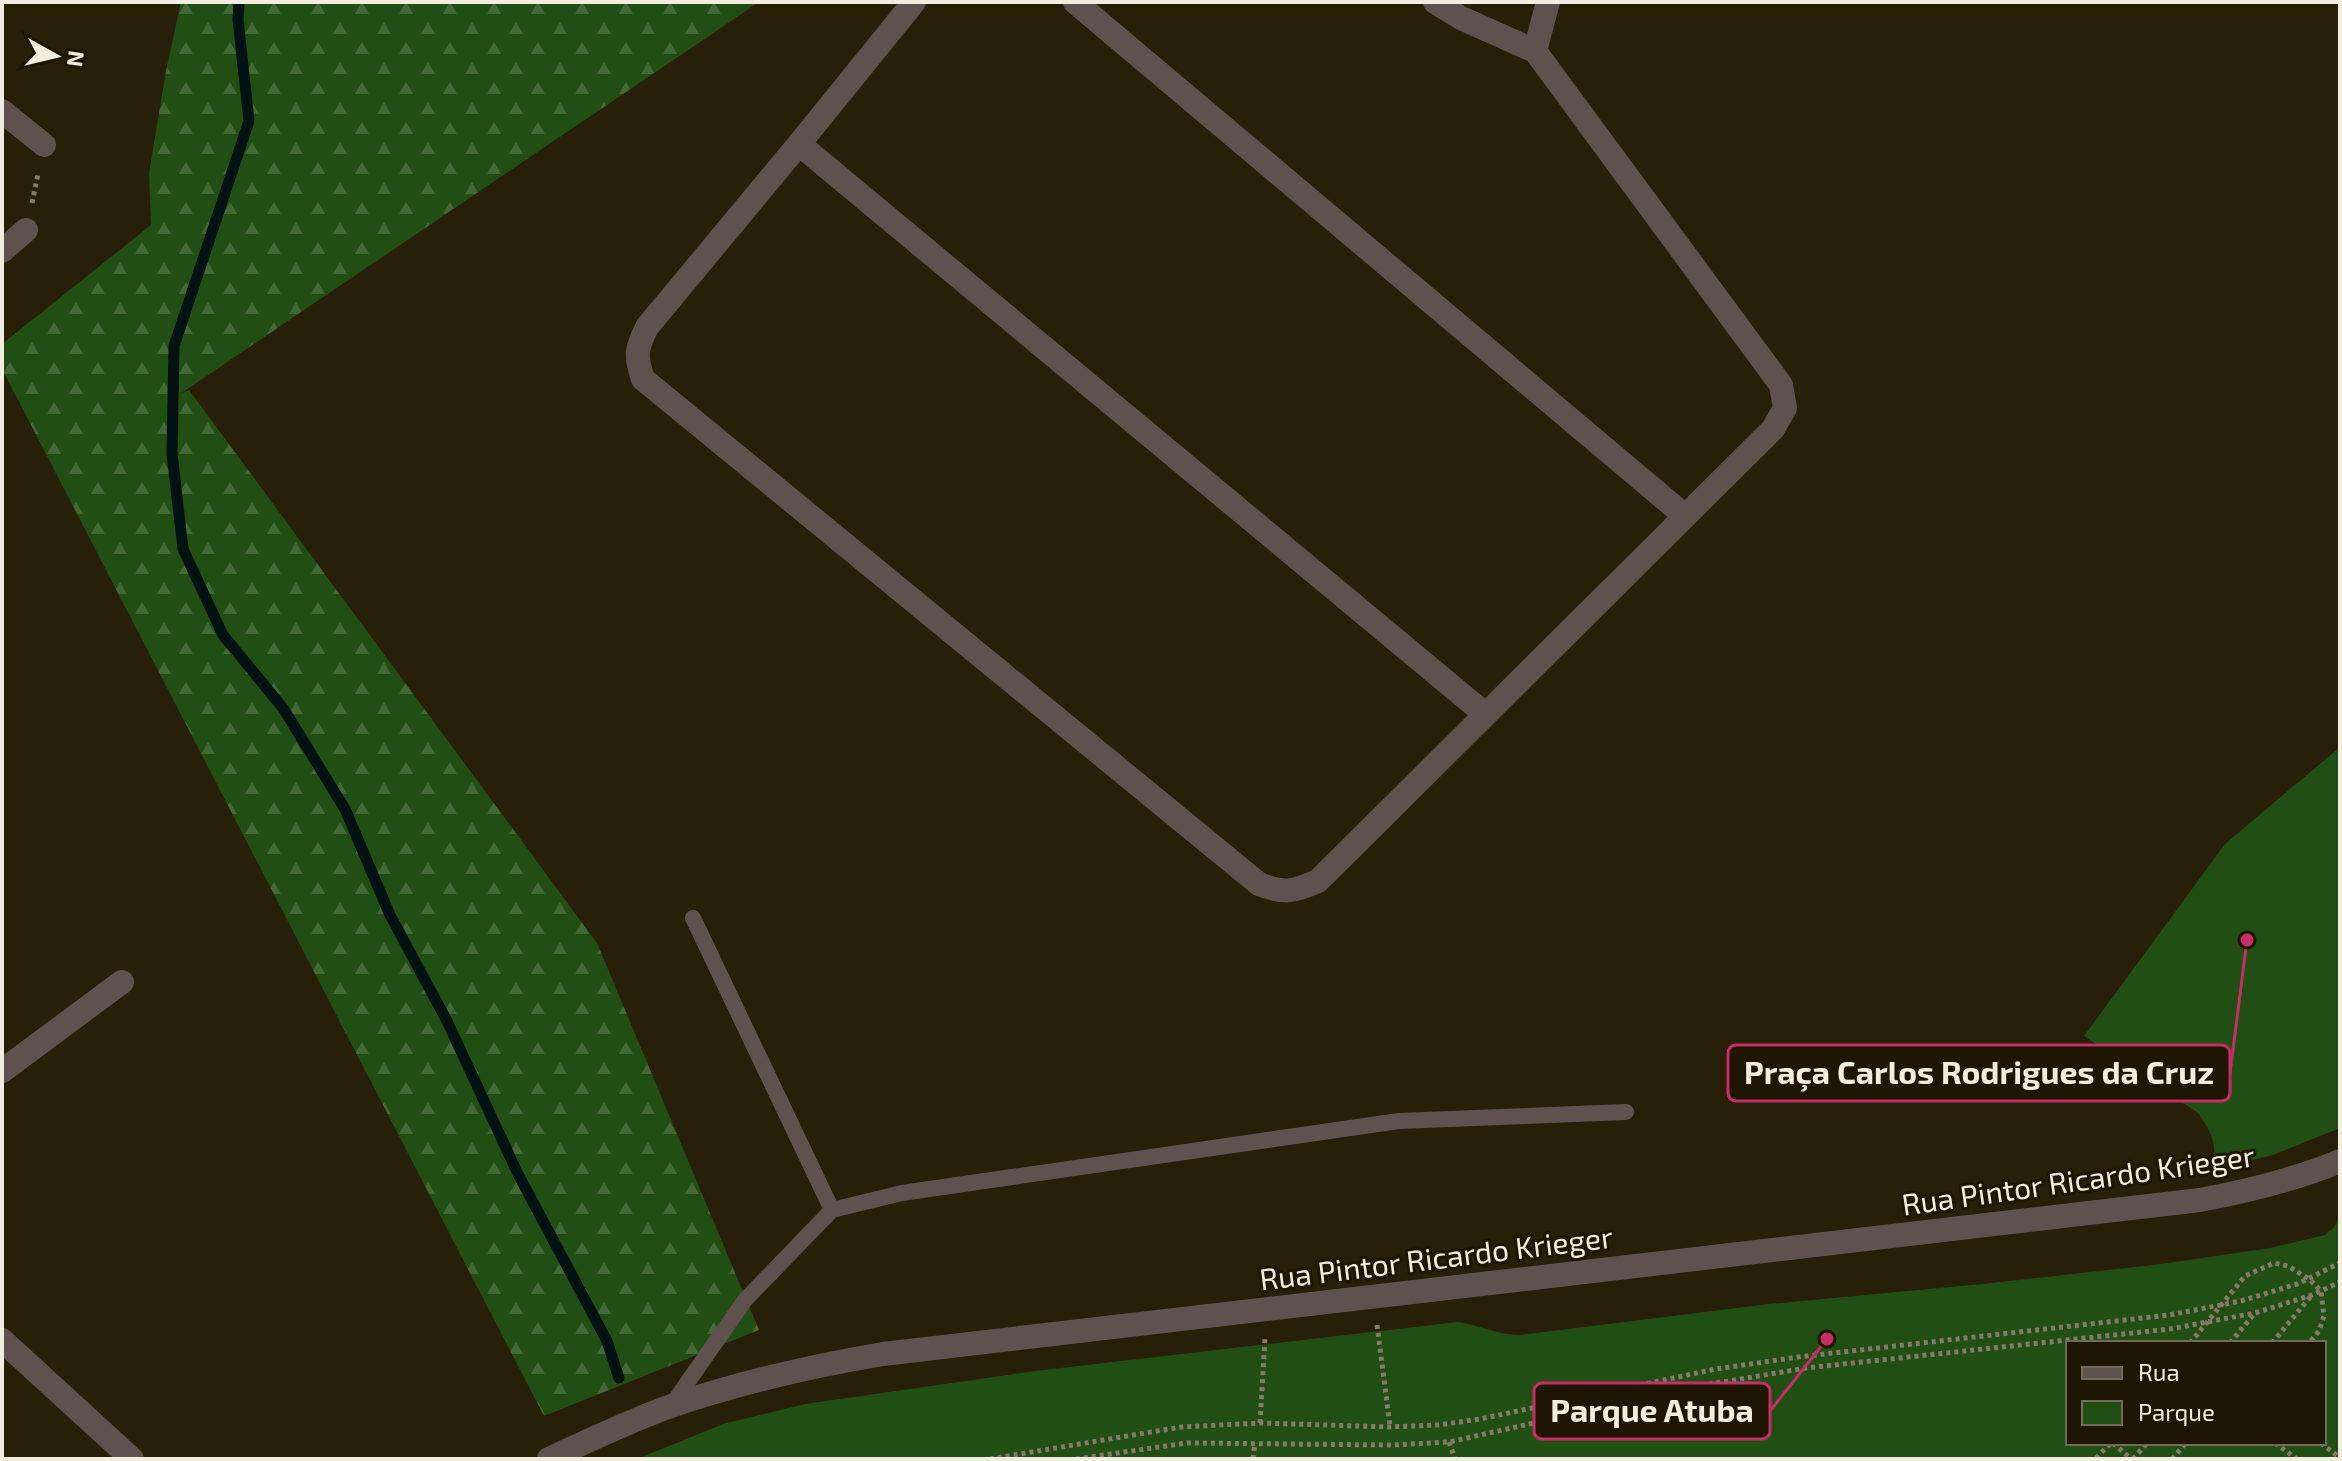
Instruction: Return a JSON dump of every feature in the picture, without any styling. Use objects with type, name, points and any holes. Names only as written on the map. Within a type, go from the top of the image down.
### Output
[{"type":"street","points":[[914,2],[647,327],[638,345],[637,361],[643,379],[1259,884],[1277,891],[1294,891],[1318,881],[1773,429],[1785,408],[1781,385],[1535,51],[1461,18],[1435,2]]},
{"type":"street","points":[[1075,2],[1685,516]]},
{"type":"street","points":[[1535,51],[1548,2]]},
{"type":"street","points":[[2,111],[44,145]]},
{"type":"street","points":[[799,144],[1485,714]]},
{"type":"street","points":[[2,251],[26,230]]},
{"type":"street","points":[[2,1071],[122,982]]},
{"type":"street","name":"Rua Pintor Ricardo Krieger","points":[[549,1459],[671,1406],[810,1366],[883,1354],[2200,1200],[2263,1188],[2340,1161]]},
{"type":"street","points":[[2,1340],[132,1459]]},
{"type":"lane","points":[[693,918],[832,1210]]},
{"type":"lane","points":[[671,1406],[745,1300],[832,1210],[902,1193],[1399,1121],[1626,1112]]},
{"type":"path","points":[[26,230],[44,145]]},
{"type":"path","points":[[2192,1341],[2245,1276],[2274,1263],[2288,1266],[2321,1291],[2324,1316],[2319,1331],[2311,1341]]},
{"type":"path","points":[[990,1459],[1181,1427],[1260,1423],[1390,1427],[1480,1419],[1716,1369],[2169,1315],[2241,1301],[2309,1279],[2340,1263]]},
{"type":"path","points":[[1076,1459],[1187,1443],[1392,1445],[1449,1442],[1699,1386],[1806,1368],[2154,1331],[2207,1322],[2255,1313],[2312,1295],[2340,1282]]},
{"type":"path","points":[[2274,1341],[2312,1295]]},
{"type":"path","points":[[1373,1297],[1390,1427]]},
{"type":"path","points":[[1260,1423],[1266,1309]]},
{"type":"path","points":[[2232,1341],[2255,1313]]},
{"type":"path","points":[[1449,1442],[1455,1459]]},
{"type":"path","points":[[1253,1459],[1255,1443]]},
{"type":"path","points":[[2114,1445],[2132,1459]]},
{"type":"path","points":[[2278,1445],[2297,1459]]},
{"type":"path","points":[[2324,1445],[2340,1458]]},
{"type":"green space","points":[[181,2],[759,2],[180,394],[189,390],[597,943],[759,1330],[544,1416],[2,369],[2,344],[151,225],[149,173]]},
{"type":"green space","points":[[2340,747],[2340,1128],[2273,1155],[2214,1169],[2212,1140],[2198,1113],[2084,1036],[2225,844]]},
{"type":"green space","points":[[2340,1217],[2340,1459],[637,1459],[723,1424],[805,1404],[1035,1371],[1458,1322],[1520,1335],[1769,1304],[2161,1264],[2270,1248],[2325,1235]]},
{"type":"waterway","points":[[239,2],[238,20],[249,121],[174,346],[172,454],[183,549],[223,635],[283,708],[345,809],[390,915],[447,1021],[518,1174],[607,1341],[619,1378]]},
{"type":"place","name":"Praça Carlos Rodrigues da Cruz","points":[[2247,940]]},
{"type":"place","name":"Parque Atuba","points":[[1827,1339]]}]
